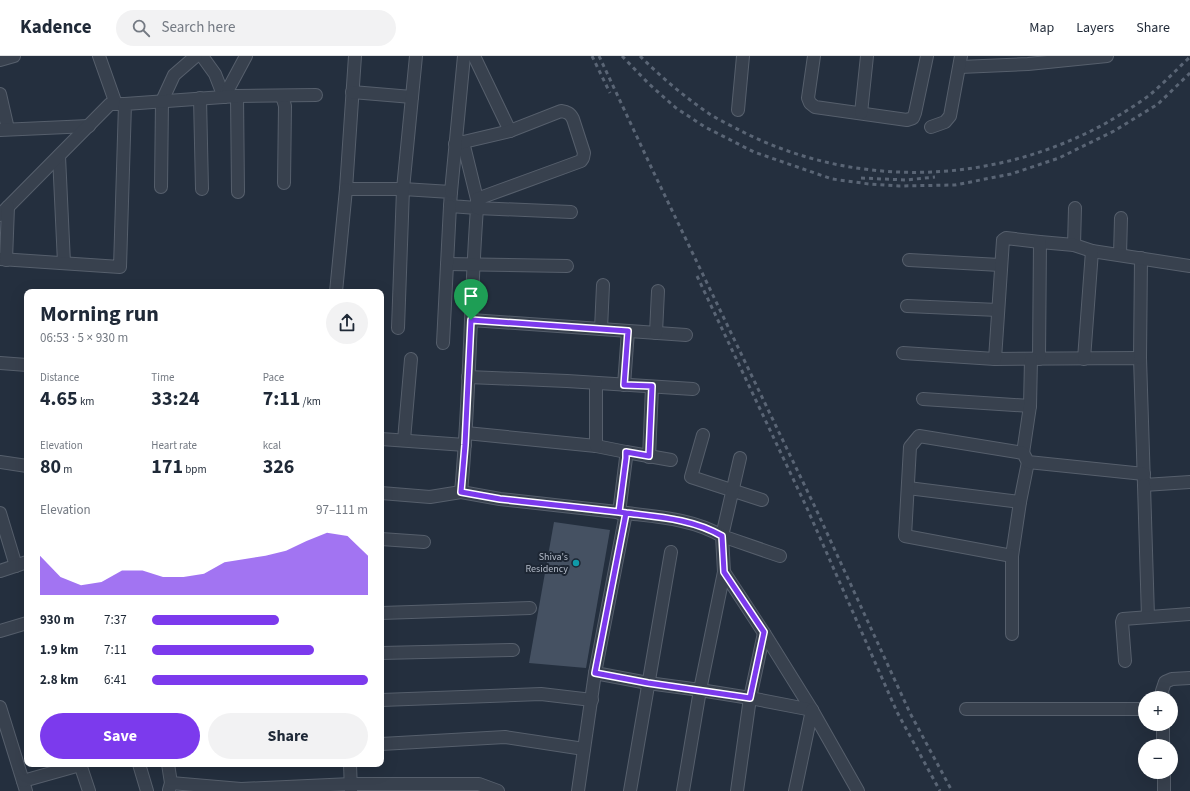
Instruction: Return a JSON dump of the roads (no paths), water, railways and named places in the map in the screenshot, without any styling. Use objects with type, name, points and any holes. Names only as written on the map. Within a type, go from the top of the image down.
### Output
[{"type":"street","points":[[0,60],[14,56]]},
{"type":"street","points":[[99,56],[120,104],[120,267],[3,259],[4,211],[110,104],[120,104],[162,100],[237,96],[316,94]]},
{"type":"street","points":[[161,187],[162,100],[174,75],[196,56]]},
{"type":"street","points":[[202,56],[215,74],[224,97]]},
{"type":"street","points":[[224,97],[246,56]]},
{"type":"street","points":[[336,289],[346,189],[355,56]]},
{"type":"street","points":[[398,328],[403,189],[416,56]]},
{"type":"street","points":[[443,343],[451,192],[459,143],[464,56]]},
{"type":"street","points":[[474,56],[510,131]]},
{"type":"street","points":[[738,110],[743,56]]},
{"type":"street","points":[[814,56],[808,98],[810,103],[815,107],[908,120],[912,118],[915,113],[927,56]]},
{"type":"street","points":[[861,113],[867,56]]},
{"type":"street","points":[[931,127],[945,122],[950,116],[960,61],[1028,64],[1107,56]]},
{"type":"street","points":[[352,92],[412,97]]},
{"type":"street","points":[[0,94],[4,130],[89,126]]},
{"type":"street","points":[[237,96],[238,192]]},
{"type":"street","points":[[282,96],[285,106],[284,183]]},
{"type":"street","points":[[200,98],[202,189]]},
{"type":"street","points":[[459,143],[510,131],[561,111],[571,114],[584,153],[581,161],[477,203]]},
{"type":"street","points":[[459,143],[477,203],[466,432],[461,492]]},
{"type":"street","points":[[59,156],[64,263]]},
{"type":"street","points":[[346,189],[403,189],[451,192]]},
{"type":"street","points":[[450,206],[477,203],[571,212]]},
{"type":"street","points":[[1074,245],[1075,208]]},
{"type":"street","points":[[1120,256],[1121,218]]},
{"type":"street","points":[[995,359],[1000,265],[1003,240],[1006,238],[1074,245],[1092,251],[1190,266]]},
{"type":"street","points":[[1012,634],[1012,556],[1020,502],[1035,359],[1040,242]]},
{"type":"street","points":[[1084,358],[1092,251]]},
{"type":"street","points":[[1141,258],[1140,358],[1148,617]]},
{"type":"street","points":[[909,260],[1000,265]]},
{"type":"street","points":[[447,264],[567,266]]},
{"type":"street","points":[[601,329],[603,285]]},
{"type":"street","points":[[656,333],[658,291]]},
{"type":"street","points":[[907,306],[998,310]]},
{"type":"street","points":[[471,320],[686,335]]},
{"type":"street","points":[[624,385],[628,331]]},
{"type":"street","points":[[903,353],[995,359],[1140,358]]},
{"type":"street","points":[[404,440],[411,359]]},
{"type":"street","points":[[0,363],[24,365]]},
{"type":"street","points":[[468,377],[693,389]]},
{"type":"street","points":[[596,383],[596,446]]},
{"type":"street","points":[[649,456],[652,386]]},
{"type":"street","points":[[923,399],[1030,406]]},
{"type":"street","points":[[466,432],[596,446],[671,460]]},
{"type":"street","points":[[704,435],[692,477],[762,500]]},
{"type":"street","points":[[1012,556],[905,536],[910,447],[919,436],[1025,458],[1144,479],[1190,482]]},
{"type":"street","points":[[384,439],[465,445]]},
{"type":"street","points":[[578,791],[595,673],[622,513],[626,452]]},
{"type":"street","points":[[683,791],[700,690],[724,572],[722,536],[740,458]]},
{"type":"street","points":[[0,462],[24,466]]},
{"type":"street","points":[[908,488],[1020,502]]},
{"type":"street","points":[[384,493],[430,497],[461,492],[500,499],[676,519],[712,530],[722,536],[780,556]]},
{"type":"street","points":[[0,513],[22,564],[0,571]]},
{"type":"street","points":[[384,539],[424,542]]},
{"type":"street","points":[[630,791],[671,552]]},
{"type":"street","points":[[724,572],[764,632],[812,710],[858,791]]},
{"type":"street","points":[[384,613],[530,608]]},
{"type":"street","points":[[1124,661],[1122,622],[1124,619],[1190,614]]},
{"type":"street","points":[[0,631],[24,624]]},
{"type":"street","points":[[737,791],[750,698],[764,632]]},
{"type":"street","points":[[384,653],[513,650]]},
{"type":"street","points":[[595,673],[648,683],[750,698],[812,710]]},
{"type":"street","points":[[1162,691],[1165,682],[1172,679],[1190,678]]},
{"type":"street","points":[[384,700],[541,694],[592,700]]},
{"type":"street","points":[[0,707],[24,786],[75,767]]},
{"type":"street","points":[[966,710],[1138,709]]},
{"type":"street","points":[[795,791],[812,710]]},
{"type":"street","points":[[384,744],[504,738],[584,749]]},
{"type":"street","points":[[81,767],[89,791]]},
{"type":"street","points":[[139,767],[147,791]]},
{"type":"street","points":[[168,767],[170,787],[241,789],[351,788],[479,784],[498,791]]},
{"type":"street","points":[[350,767],[351,788]]},
{"type":"street","points":[[1164,779],[1164,791]]},
{"type":"railway","points":[[592,56],[610,93]]},
{"type":"railway","points":[[599,56],[815,507],[910,713],[952,791]]},
{"type":"railway","points":[[622,56],[649,84],[676,108],[705,127],[754,152],[832,179],[899,186],[955,185],[1011,174],[1059,158],[1114,131],[1158,104],[1190,73]]},
{"type":"railway","points":[[640,56],[692,102],[711,115],[741,131],[785,150],[831,163],[878,171],[926,172],[973,168],[1019,158],[1065,143],[1108,122],[1142,101],[1157,89],[1190,57]]},
{"type":"railway","points":[[861,178],[906,180],[935,177]]},
{"type":"railway","points":[[697,276],[806,506],[897,712],[940,791]]},
{"type":"place","name":"Shiva's Residency","points":[[576,563]]}]
